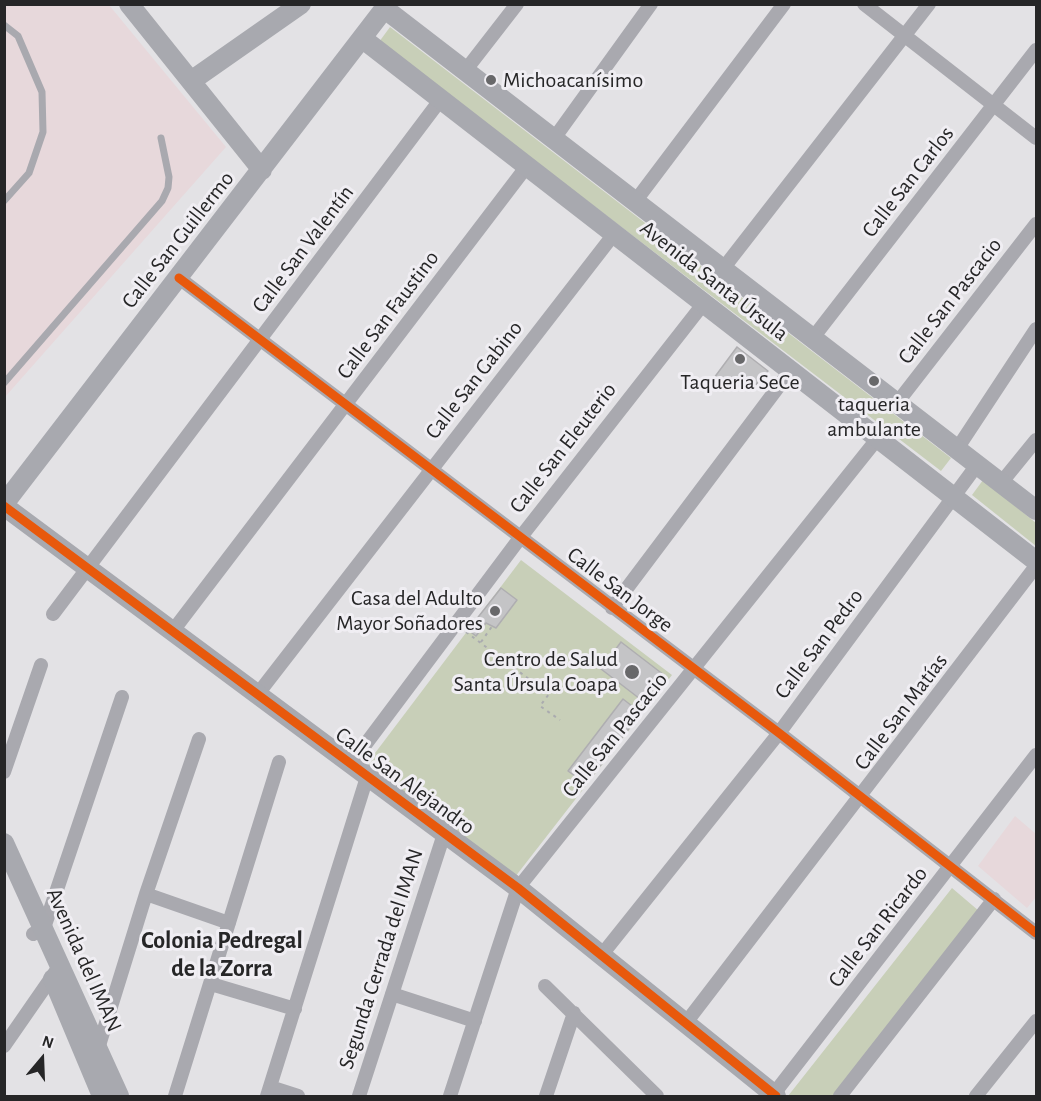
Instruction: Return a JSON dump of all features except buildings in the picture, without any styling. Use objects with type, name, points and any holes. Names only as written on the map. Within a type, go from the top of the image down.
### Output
[{"type":"street","points":[[129,4],[262,170]]},
{"type":"street","points":[[191,81],[301,4]]},
{"type":"street","points":[[465,71],[517,4]]},
{"type":"street","points":[[553,140],[651,4]]},
{"type":"street","points":[[634,203],[784,4]]},
{"type":"street","points":[[864,4],[1036,138]]},
{"type":"street","points":[[722,270],[929,4]]},
{"type":"street","name":"Avenida Santa Úrsula","points":[[386,7],[634,203],[1036,510]]},
{"type":"street","name":"Calle San Guillermo","points":[[4,505],[386,7]]},
{"type":"street","name":"Avenida Santa Úrsula","points":[[363,39],[1036,561]]},
{"type":"street","name":"Calle San Carlos","points":[[812,339],[1036,50]]},
{"type":"street","name":"Calle San Valentín","points":[[53,614],[261,341],[441,99]]},
{"type":"street","name":"Calle San Faustino","points":[[172,632],[527,166]]},
{"type":"street","name":"Calle San Pascacio","points":[[897,403],[1036,224]]},
{"type":"street","name":"Calle San Gabino","points":[[256,695],[614,234]]},
{"type":"street","name":"Calle San Jorge","points":[[179,278],[779,733],[1036,933]]},
{"type":"street","name":"Calle San Eleuterio","points":[[350,765],[520,538],[704,303]]},
{"type":"street","points":[[957,449],[1036,329]]},
{"type":"street","points":[[612,608],[791,370]]},
{"type":"street","name":"Calle San Pascacio","points":[[518,888],[878,438]]},
{"type":"street","points":[[1001,483],[1036,440]]},
{"type":"street","name":"Calle San Pedro","points":[[600,957],[779,733],[977,465]]},
{"type":"street","name":"Calle San Alejandro","points":[[4,505],[518,888],[600,957],[774,1096]]},
{"type":"street","name":"Calle San Matías","points":[[685,1024],[1036,566]]},
{"type":"street","points":[[4,772],[41,665]]},
{"type":"street","points":[[39,931],[122,697]]},
{"type":"street","points":[[98,1049],[146,894],[199,739]]},
{"type":"street","name":"Calle San Ricardo","points":[[774,1096],[1036,755]]},
{"type":"street","points":[[175,1096],[279,762]]},
{"type":"street","points":[[298,1096],[269,1092],[367,777]]},
{"type":"street","name":"Segunda Cerrada del IMAN","points":[[358,1096],[444,834]]},
{"type":"street","name":"Avenida del IMAN","points":[[6,858],[57,971],[103,1089]]},
{"type":"street","points":[[450,1096],[518,888]]},
{"type":"street","points":[[146,894],[229,923]]},
{"type":"street","points":[[840,1096],[994,899]]},
{"type":"street","points":[[4,1046],[57,971]]},
{"type":"street","name":"Avenida del IMAN","points":[[57,971],[98,1049],[103,1089]]},
{"type":"street","points":[[211,984],[294,1009]]},
{"type":"street","points":[[545,986],[574,1013],[649,1094]]},
{"type":"street","points":[[392,994],[475,1021]]},
{"type":"street","points":[[546,1096],[574,1013]]},
{"type":"street","points":[[976,1096],[1036,1021]]},
{"type":"lane","points":[[4,25],[18,36],[42,92],[43,102],[43,132],[29,173],[4,201]]},
{"type":"lane","points":[[4,383],[162,201],[168,189],[169,177],[161,138]]},
{"type":"path","points":[[480,643],[493,625]]},
{"type":"path","points":[[466,632],[549,694],[540,706],[560,720]]},
{"type":"shaded area","points":[[5,5],[109,5],[226,147],[5,397]]},
{"type":"shaded area","points":[[1015,816],[1036,834],[1036,897],[1027,908],[978,866]]},
{"type":"green space","points":[[390,27],[951,458],[941,471],[379,42]]},
{"type":"green space","points":[[983,480],[1036,523],[1036,546],[972,495]]},
{"type":"green space","points":[[521,560],[672,675],[515,877],[366,765]]},
{"type":"green space","points":[[952,888],[979,911],[833,1096],[788,1096]]},
{"type":"cycle path","points":[[179,278],[779,733],[1036,933]]},
{"type":"cycle path","points":[[4,506],[518,888],[776,1096]]},
{"type":"place","name":"Michoacanísimo","points":[[491,80]]},
{"type":"place","name":"Taqueria SeCe","points":[[740,359]]},
{"type":"place","name":"taqueria ambulante","points":[[874,381]]},
{"type":"place","name":"Casa del Adulto Mayor Soñadores","points":[[495,611]]},
{"type":"place","name":"Centro de Salud Santa Úrsula Coapa","points":[[632,672]]},
{"type":"district","name":"Colonia Pedregal de la Zorra","points":[[222,955]]}]
